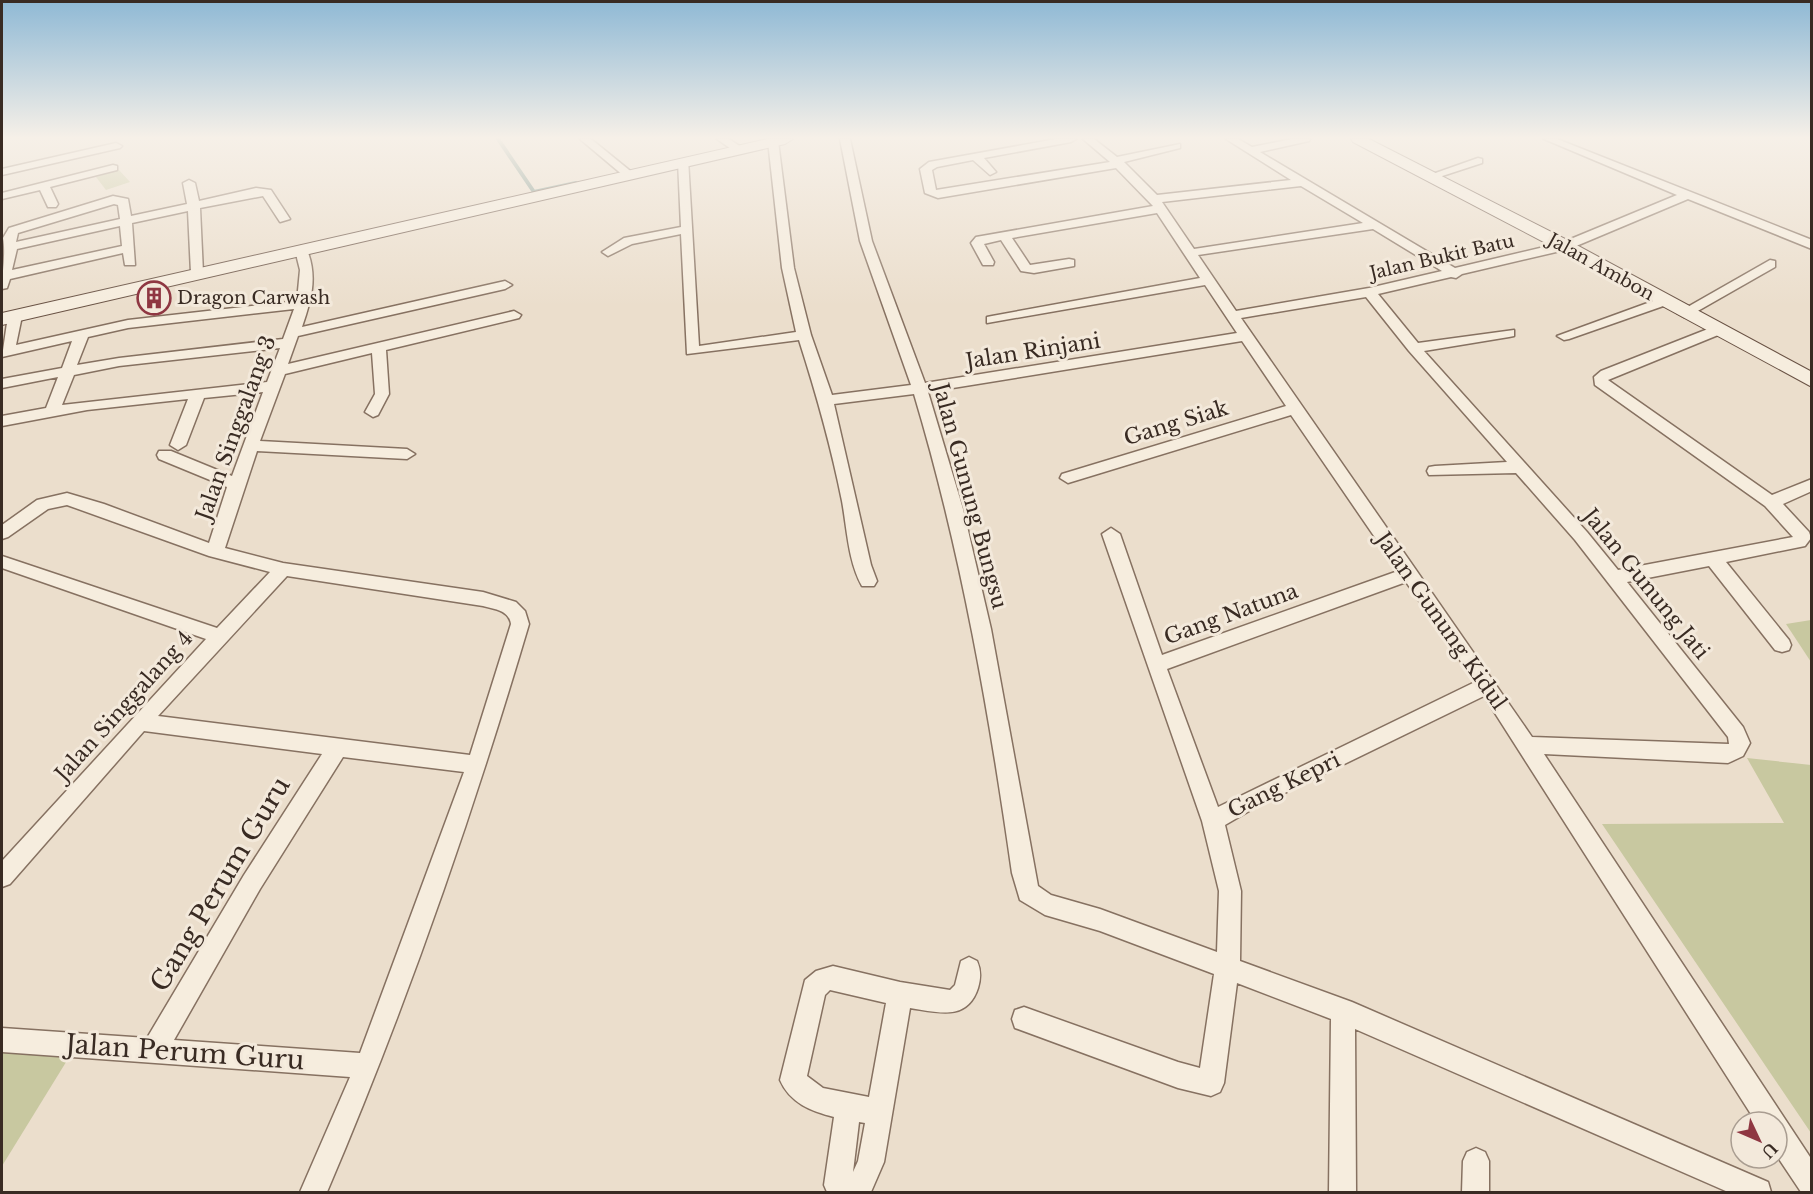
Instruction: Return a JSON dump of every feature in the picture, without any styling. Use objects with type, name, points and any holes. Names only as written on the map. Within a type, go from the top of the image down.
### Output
[{"type":"main road","points":[[8,317],[539,195]]},
{"type":"main road","name":"Jalan Ambon","points":[[1468,195],[1812,381]]},
{"type":"street","points":[[48,195],[52,204]]},
{"type":"street","points":[[191,195],[198,273]]},
{"type":"street","points":[[11,247],[245,195]]},
{"type":"street","points":[[269,195],[284,219]]},
{"type":"street","points":[[685,195],[692,351],[804,335]]},
{"type":"street","points":[[781,195],[782,232],[804,335],[826,400],[850,500],[862,566],[868,581]]},
{"type":"street","name":"Jalan Gunung Bungsu","points":[[854,195],[865,238],[920,390],[972,583],[1006,752],[1026,888],[1037,900],[1228,967],[1343,1011],[1758,1192]]},
{"type":"street","name":"Jalan Gunung Kidul","points":[[1147,195],[1488,685],[1763,1110]]},
{"type":"street","points":[[988,262],[977,242],[1156,204],[1218,195]]},
{"type":"street","points":[[1324,195],[1456,274]]},
{"type":"street","points":[[1687,195],[1812,245]]},
{"type":"street","name":"Jalan Bukit Batu","points":[[1231,316],[1456,274],[1565,246],[1687,195]]},
{"type":"street","points":[[129,248],[3,280],[11,247],[10,234],[18,229],[113,200],[124,202],[127,222],[129,248],[130,262]]},
{"type":"street","points":[[1189,253],[1376,225]]},
{"type":"street","points":[[608,252],[628,242],[687,229]]},
{"type":"street","points":[[1004,235],[1026,268],[1069,264]]},
{"type":"street","name":"Jalan Singgalang 3","points":[[216,552],[237,485],[303,304],[309,276],[301,250]]},
{"type":"street","points":[[1684,313],[1770,264]]},
{"type":"street","points":[[992,320],[1208,280]]},
{"type":"street","points":[[2,383],[130,360],[291,338],[505,285]]},
{"type":"street","name":"Jalan Gunung Jati","points":[[1369,292],[1414,348],[1581,536],[1736,734],[1740,743],[1736,750],[1728,754],[1527,746]]},
{"type":"street","points":[[1564,336],[1664,301]]},
{"type":"street","points":[[8,317],[5,352],[82,334],[164,319],[303,304]]},
{"type":"street","points":[[2,421],[53,409],[198,393],[276,378],[379,348],[514,315]]},
{"type":"street","points":[[1613,578],[1799,542],[1802,538],[1801,532],[1771,502],[1599,382],[1606,374],[1718,330]]},
{"type":"street","points":[[1414,348],[1509,333]]},
{"type":"street","points":[[53,409],[82,334]]},
{"type":"street","name":"Jalan Rinjani","points":[[826,400],[920,390],[1078,366],[1245,336]]},
{"type":"street","points":[[373,412],[382,394],[379,348]]},
{"type":"street","points":[[198,393],[172,450],[237,485]]},
{"type":"street","name":"Gang Siak","points":[[1068,478],[1296,408]]},
{"type":"street","points":[[251,446],[408,454]]},
{"type":"street","points":[[1435,471],[1520,468]]},
{"type":"street","points":[[1771,502],[1812,484]]},
{"type":"street","points":[[2,531],[43,504],[67,499],[98,508],[216,552],[283,569],[483,599],[516,610],[520,624],[477,765],[368,1066],[336,1146],[314,1192]]},
{"type":"street","points":[[1111,534],[1157,667]]},
{"type":"street","points":[[1713,558],[1782,645]]},
{"type":"street","points":[[2,562],[198,627],[219,637]]},
{"type":"street","name":"Jalan Singgalang 4","points":[[2,878],[140,722],[283,569]]},
{"type":"street","name":"Gang Natuna","points":[[1213,820],[1157,667],[1161,663],[1409,573]]},
{"type":"street","name":"Gang Kepri","points":[[1024,1019],[1178,1075],[1211,1083],[1215,1035],[1228,967],[1231,899],[1213,820],[1249,800],[1488,685]]},
{"type":"street","points":[[140,722],[477,765]]},
{"type":"street","name":"Gang Perum Guru","points":[[154,1050],[252,882],[337,748]]},
{"type":"street","points":[[881,1112],[813,1098],[799,1090],[793,1080],[814,989],[824,979],[833,978],[900,994],[950,1002],[957,1000],[965,993],[969,969]]},
{"type":"street","points":[[858,1192],[871,1162],[900,994]]},
{"type":"street","points":[[1342,1192],[1343,1011]]},
{"type":"street","name":"Jalan Perum Guru","points":[[2,1040],[368,1066]]},
{"type":"street","points":[[840,1192],[838,1185],[848,1106]]},
{"type":"street","points":[[1789,1150],[1812,1185]]},
{"type":"street","points":[[1476,1161],[1476,1192]]},
{"type":"green space","points":[[1812,620],[1811,662],[1786,624]]},
{"type":"green space","points":[[1747,758],[1811,765],[1811,1133],[1602,824],[1784,823]]},
{"type":"green space","points":[[2,1051],[71,1054],[2,1166]]},
{"type":"place","name":"Dragon Carwash","points":[[154,298]]}]
